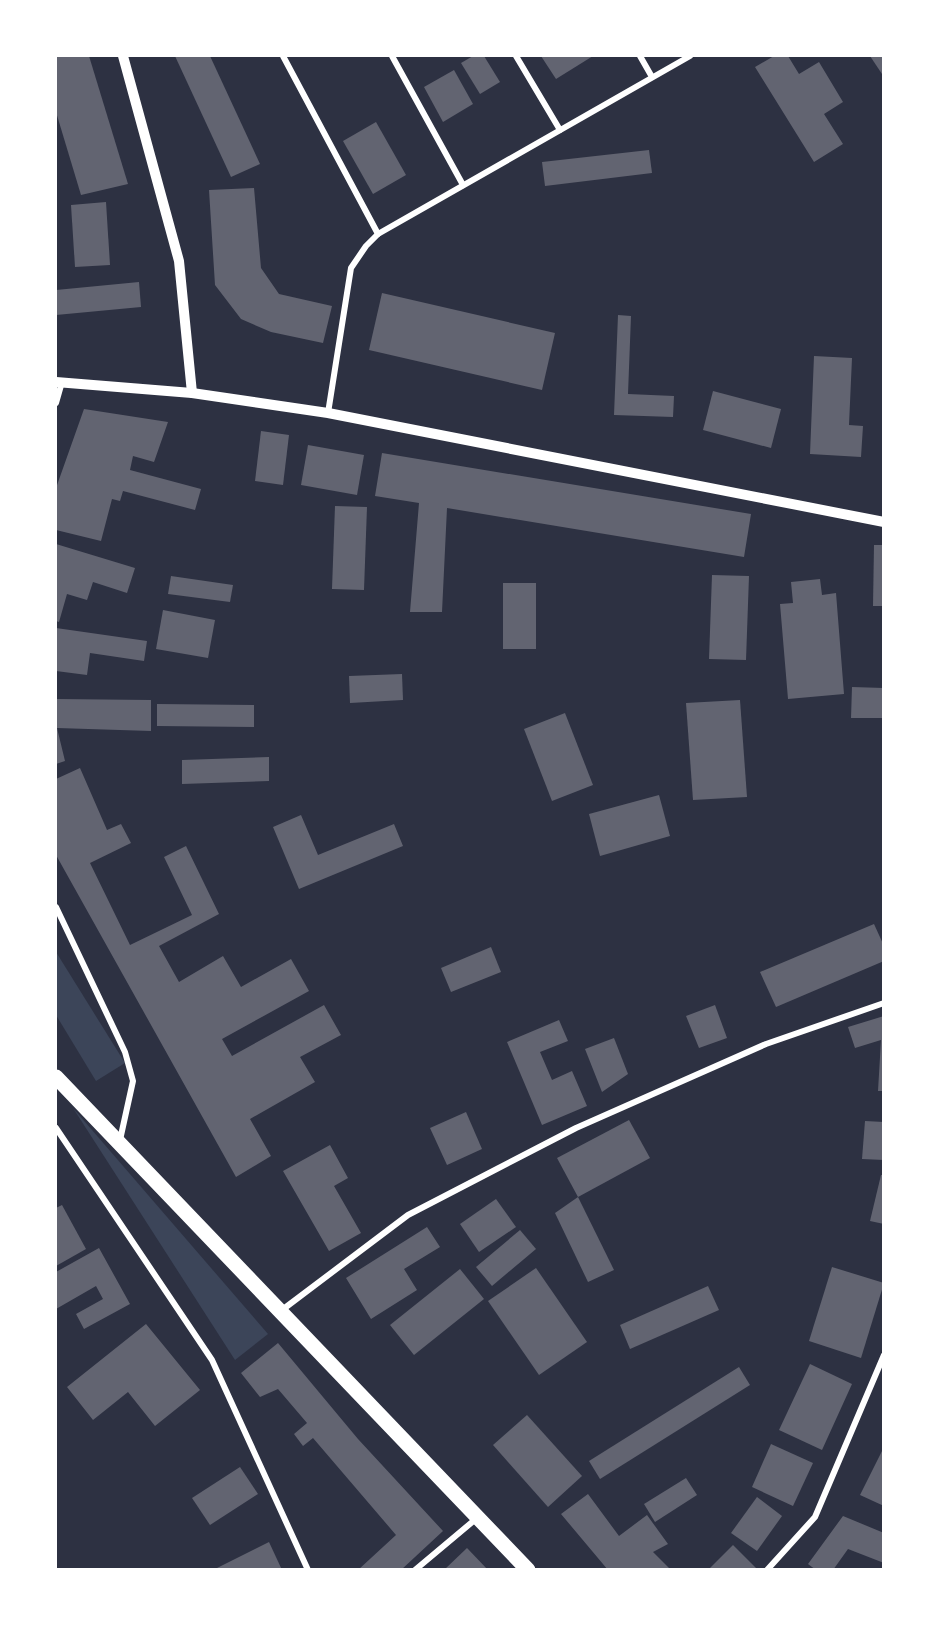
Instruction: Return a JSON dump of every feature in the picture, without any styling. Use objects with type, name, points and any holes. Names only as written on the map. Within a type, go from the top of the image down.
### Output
[{"type":"main road","points":[[56,1077],[528,1569]]},
{"type":"street","points":[[123,56],[179,261],[192,393]]},
{"type":"street","points":[[283,56],[378,234]]},
{"type":"street","points":[[392,56],[464,185]]},
{"type":"street","points":[[516,56],[560,130]]},
{"type":"street","points":[[640,56],[652,77]]},
{"type":"street","points":[[328,413],[351,268],[366,246],[378,234],[690,56]]},
{"type":"street","points":[[56,403],[59,382],[192,393],[328,413],[884,522]]},
{"type":"street","points":[[56,907],[125,1052],[133,1081],[119,1144]]},
{"type":"street","points":[[56,926],[62,921]]},
{"type":"street","points":[[281,1310],[408,1215],[576,1128],[766,1044],[884,1003]]},
{"type":"street","points":[[56,1128],[212,1360],[308,1569]]},
{"type":"street","points":[[767,1569],[815,1517],[884,1355]]},
{"type":"street","points":[[414,1569],[477,1518]]},
{"type":"shaded area","points":[[56,952],[125,1063],[96,1081],[56,1015]]},
{"type":"shaded area","points":[[73,1108],[268,1334],[235,1360]]},
{"type":"building","points":[[56,56],[89,56],[128,184],[81,195],[56,112]]},
{"type":"building","points":[[175,56],[210,56],[260,164],[231,177]]},
{"type":"building","points":[[473,56],[484,56],[500,82],[480,94],[461,63]]},
{"type":"building","points":[[541,56],[593,56],[556,79]]},
{"type":"building","points":[[774,56],[788,56],[799,74],[819,62],[843,102],[824,114],[843,144],[814,162],[755,67]]},
{"type":"building","points":[[870,56],[884,56],[884,77]]},
{"type":"building","points":[[454,70],[473,104],[443,122],[424,87]]},
{"type":"building","points":[[376,122],[406,175],[373,194],[343,141]]},
{"type":"building","points":[[649,150],[652,173],[545,186],[542,162]]},
{"type":"building","points":[[254,188],[261,268],[279,294],[332,306],[323,343],[271,332],[241,319],[215,285],[209,190]]},
{"type":"building","points":[[106,202],[110,265],[75,267],[71,205]]},
{"type":"building","points":[[139,282],[141,307],[56,315],[56,290]]},
{"type":"building","points":[[382,293],[555,333],[542,390],[369,350]]},
{"type":"building","points":[[618,315],[631,316],[628,394],[674,396],[673,417],[614,415]]},
{"type":"building","points":[[814,356],[852,358],[849,425],[863,426],[861,457],[810,454]]},
{"type":"building","points":[[713,391],[781,409],[771,448],[703,430]]},
{"type":"building","points":[[84,409],[168,422],[154,462],[133,456],[130,470],[201,489],[195,510],[123,491],[120,501],[112,499],[101,541],[56,530],[56,488]]},
{"type":"building","points":[[261,431],[289,435],[283,485],[255,481]]},
{"type":"building","points":[[308,445],[364,455],[357,495],[301,485]]},
{"type":"building","points":[[382,453],[751,514],[744,557],[447,508],[442,612],[410,612],[419,503],[375,496]]},
{"type":"building","points":[[335,506],[367,507],[364,590],[332,589]]},
{"type":"building","points":[[56,544],[135,568],[127,593],[93,582],[87,600],[67,594],[59,622],[56,621]]},
{"type":"building","points":[[874,545],[884,545],[884,606],[873,606]]},
{"type":"building","points":[[712,575],[749,576],[746,660],[709,659]]},
{"type":"building","points":[[171,576],[233,585],[230,602],[168,594]]},
{"type":"building","points":[[820,579],[822,595],[836,593],[844,694],[788,699],[780,604],[793,603],[791,582]]},
{"type":"building","points":[[503,583],[536,583],[536,649],[503,649]]},
{"type":"building","points":[[163,610],[215,620],[208,658],[156,649]]},
{"type":"building","points":[[56,628],[147,641],[144,661],[90,653],[87,675],[56,671]]},
{"type":"building","points":[[402,674],[403,700],[350,703],[349,676]]},
{"type":"building","points":[[852,687],[884,688],[884,718],[851,718]]},
{"type":"building","points":[[56,699],[151,700],[151,731],[57,728],[65,761],[56,764]]},
{"type":"building","points":[[740,700],[747,797],[693,800],[686,703]]},
{"type":"building","points":[[157,704],[254,705],[254,727],[157,726]]},
{"type":"building","points":[[565,713],[593,785],[552,801],[524,729]]},
{"type":"building","points":[[269,757],[269,781],[182,784],[182,760]]},
{"type":"building","points":[[80,768],[107,830],[121,824],[131,843],[90,863],[130,945],[192,915],[164,857],[186,846],[219,914],[159,946],[179,982],[223,956],[241,987],[291,959],[309,991],[222,1039],[232,1056],[324,1005],[341,1035],[300,1057],[315,1082],[250,1119],[271,1156],[236,1177],[56,855],[56,779]]},
{"type":"building","points":[[659,795],[670,836],[600,856],[589,814]]},
{"type":"building","points":[[301,815],[318,855],[394,824],[403,846],[299,889],[273,827]]},
{"type":"building","points":[[874,924],[884,946],[884,961],[776,1007],[760,972]]},
{"type":"building","points":[[491,947],[501,972],[451,992],[441,968]]},
{"type":"building","points":[[715,1005],[727,1038],[699,1048],[686,1016]]},
{"type":"building","points":[[884,1016],[884,1091],[878,1091],[881,1040],[855,1048],[848,1027]]},
{"type":"building","points":[[559,1020],[568,1041],[540,1052],[552,1080],[572,1071],[587,1106],[542,1125],[507,1042]]},
{"type":"building","points":[[614,1038],[628,1074],[602,1092],[585,1049]]},
{"type":"building","points":[[466,1112],[482,1149],[447,1165],[430,1128]]},
{"type":"building","points":[[629,1120],[650,1158],[578,1197],[557,1158]]},
{"type":"building","points":[[865,1121],[884,1122],[884,1160],[862,1159]]},
{"type":"building","points":[[330,1145],[348,1178],[334,1186],[361,1233],[329,1251],[283,1171]]},
{"type":"building","points":[[881,1175],[884,1175],[884,1224],[870,1221]]},
{"type":"building","points":[[578,1197],[614,1270],[588,1282],[555,1213]]},
{"type":"building","points":[[496,1199],[516,1227],[479,1252],[460,1224]]},
{"type":"building","points":[[62,1205],[86,1249],[56,1266],[56,1208]]},
{"type":"building","points":[[427,1227],[440,1247],[404,1269],[417,1290],[371,1319],[346,1278]]},
{"type":"building","points":[[520,1230],[536,1249],[492,1286],[476,1267]]},
{"type":"building","points":[[99,1248],[130,1304],[84,1329],[76,1314],[103,1299],[96,1286],[56,1309],[56,1272]]},
{"type":"building","points":[[832,1267],[884,1283],[861,1358],[809,1341]]},
{"type":"building","points":[[536,1268],[587,1342],[539,1375],[488,1301]]},
{"type":"building","points":[[460,1269],[484,1299],[414,1355],[390,1325]]},
{"type":"building","points":[[708,1286],[719,1310],[630,1349],[620,1325]]},
{"type":"building","points":[[146,1324],[200,1390],[155,1426],[128,1392],[93,1420],[67,1387]]},
{"type":"building","points":[[278,1343],[358,1439],[443,1531],[401,1570],[358,1570],[396,1535],[313,1438],[303,1446],[294,1434],[307,1423],[278,1389],[260,1397],[241,1373]]},
{"type":"building","points":[[810,1364],[852,1384],[822,1450],[779,1430]]},
{"type":"building","points":[[739,1367],[750,1385],[600,1479],[589,1461]]},
{"type":"building","points":[[527,1415],[582,1476],[548,1507],[493,1445]]},
{"type":"building","points":[[771,1444],[813,1463],[793,1506],[752,1487]]},
{"type":"building","points":[[884,1447],[884,1506],[860,1495]]},
{"type":"building","points":[[240,1467],[258,1494],[210,1525],[192,1498]]},
{"type":"building","points":[[686,1478],[697,1495],[655,1522],[644,1504]]},
{"type":"building","points":[[588,1494],[619,1536],[647,1515],[668,1544],[653,1552],[671,1570],[608,1570],[561,1514]]},
{"type":"building","points":[[757,1497],[782,1516],[757,1551],[731,1533]]},
{"type":"building","points":[[843,1516],[884,1533],[884,1563],[848,1549],[833,1570],[816,1570],[808,1564]]},
{"type":"building","points":[[269,1542],[282,1570],[213,1570]]},
{"type":"building","points":[[733,1545],[758,1570],[708,1570]]},
{"type":"building","points":[[467,1548],[488,1570],[444,1570]]}]
